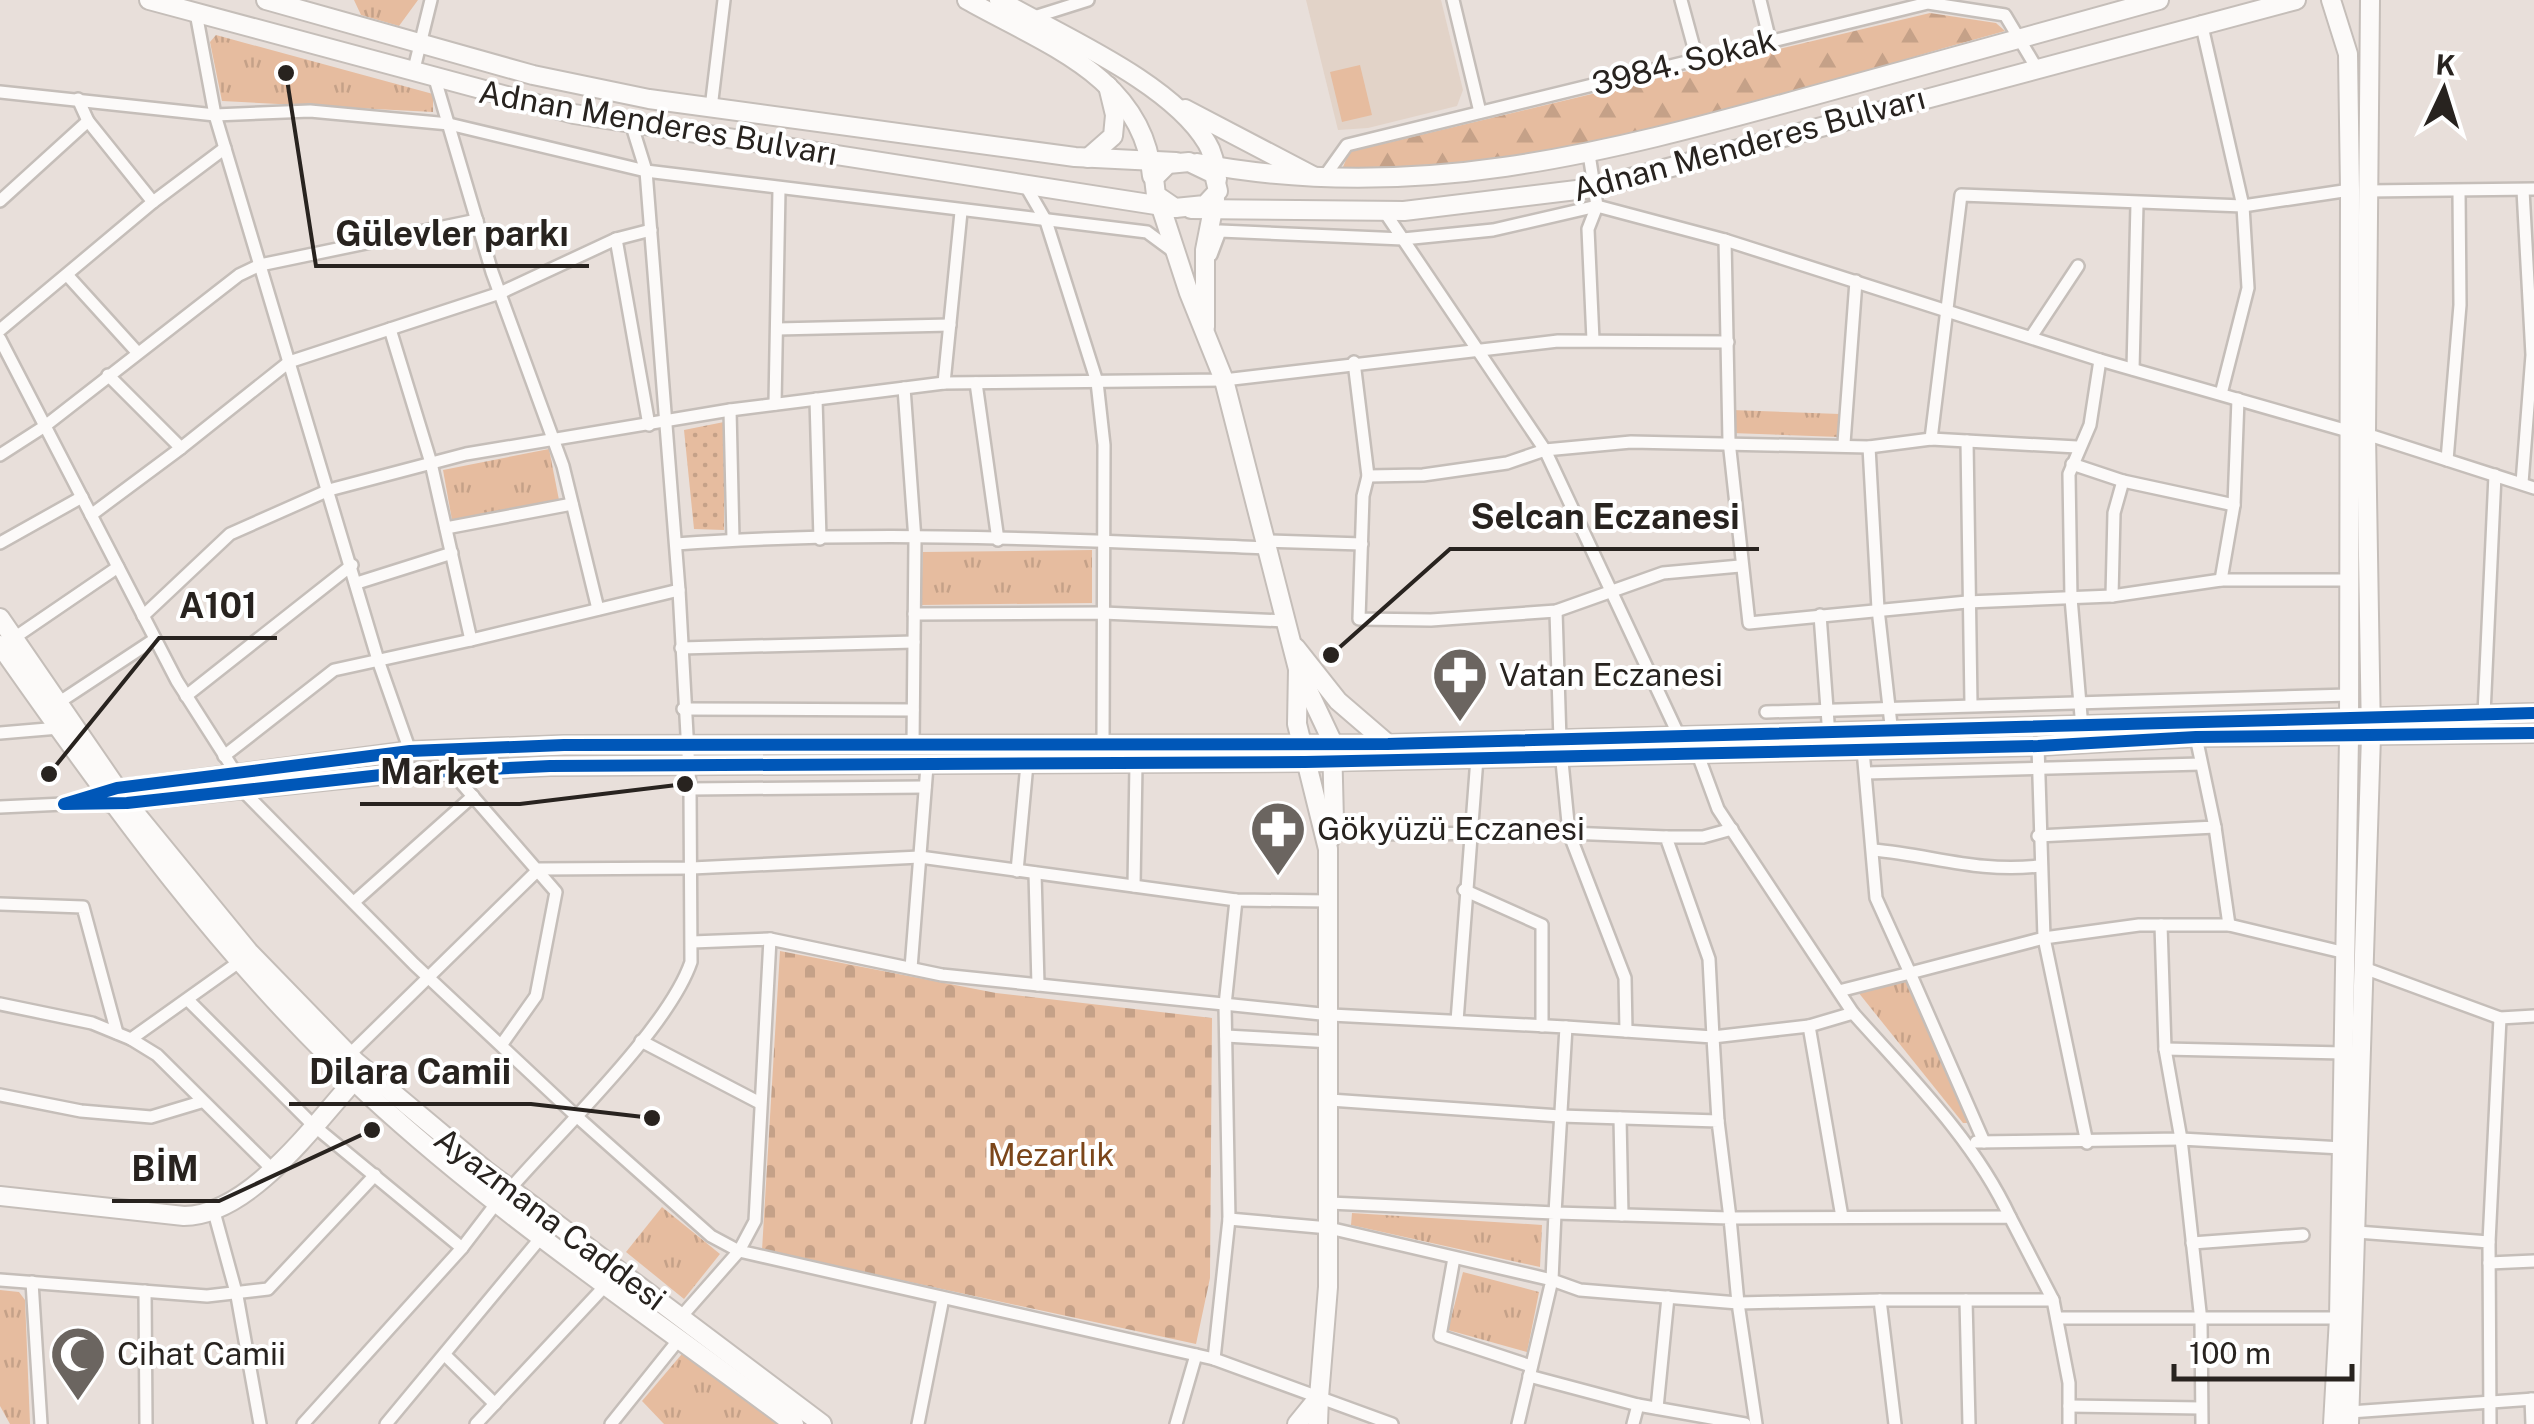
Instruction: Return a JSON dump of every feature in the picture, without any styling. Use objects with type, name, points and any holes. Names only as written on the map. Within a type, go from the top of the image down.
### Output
[{"type":"main road","name":"Adnan Menderes Bulvarı","points":[[149,0],[435,79],[632,126],[1167,200],[1212,210],[1384,212],[1596,197],[2036,67],[2296,0]]},
{"type":"main road","name":"Adnan Menderes Bulvarı","points":[[266,0],[551,79],[711,108],[1088,158],[1176,162],[1212,175],[1322,180],[1476,173],[1589,154],[2159,0]]},
{"type":"main road","points":[[967,0],[1025,24],[1322,180]]},
{"type":"main road","points":[[998,0],[1106,81],[1139,122],[1167,200]]},
{"type":"main road","points":[[2331,0],[2348,54],[2358,191]]},
{"type":"main road","points":[[2350,1418],[2342,1148],[2350,580],[2357,432],[2358,191],[2370,0]]},
{"type":"main road","points":[[1088,158],[1106,146],[1114,128],[1114,102],[1106,81]]},
{"type":"main road","points":[[1152,90],[1203,137],[1212,175],[1205,332]]},
{"type":"main road","points":[[1176,162],[1162,167],[1178,254],[1224,380],[1298,668],[1333,751],[1329,1203],[1318,1424]]},
{"type":"main road","points":[[1167,200],[1211,202],[1212,175]]},
{"type":"main road","points":[[2333,1424],[2357,1232],[2371,727],[2357,432]]},
{"type":"main road","name":"Ayazmana Caddesi","points":[[0,618],[4,645],[59,728],[238,962],[359,1075],[504,1195],[614,1278],[680,1338],[703,1345],[822,1424]]},
{"type":"main road","points":[[1291,642],[1338,701],[1388,744]]},
{"type":"main road","name":"Ayazmana Caddesi","points":[[4,645],[58,702],[114,797],[344,1060]]},
{"type":"main road","points":[[1298,668],[1303,753],[1330,841]]},
{"type":"main road","points":[[1829,743],[1863,750],[2038,746],[2349,729],[2484,714],[2534,713]]},
{"type":"main road","points":[[2371,727],[2534,732]]},
{"type":"main road","points":[[240,783],[410,751],[440,750],[927,766],[1136,764],[1388,744],[1561,749],[1829,743],[1892,734],[2082,728],[2349,729]]},
{"type":"main road","points":[[114,797],[240,783],[913,744],[1103,744],[1303,753]]},
{"type":"main road","points":[[1333,751],[1477,758],[1561,749]]},
{"type":"main road","points":[[0,1196],[184,1216],[214,1212],[238,1199],[272,1169],[359,1075]]},
{"type":"main road","name":"Ayazmana Caddesi","points":[[504,1195],[544,1235],[680,1318],[703,1345],[794,1424]]},
{"type":"main road","points":[[1297,1424],[1319,1398]]},
{"type":"street","points":[[413,73],[432,0]]},
{"type":"street","points":[[711,108],[724,0]]},
{"type":"street","points":[[1025,24],[1088,0]]},
{"type":"street","points":[[1453,0],[1480,112]]},
{"type":"street","points":[[1681,0],[1698,59]]},
{"type":"street","points":[[1760,0],[1770,41]]},
{"type":"street","name":"3984. Sokak","points":[[1322,180],[1342,146],[1928,1],[2005,15],[2036,67]]},
{"type":"street","points":[[196,13],[214,114],[378,660],[410,751]]},
{"type":"street","points":[[2201,22],[2243,206],[2248,288],[2221,394]]},
{"type":"street","points":[[435,79],[500,293],[554,441],[598,609]]},
{"type":"street","points":[[0,92],[214,114],[310,111],[449,124],[646,172],[1147,232],[1178,254]]},
{"type":"street","points":[[78,99],[88,121],[153,202]]},
{"type":"street","points":[[0,201],[88,121]]},
{"type":"street","points":[[304,1424],[641,1041],[685,979],[692,942],[692,868],[679,590],[646,172],[632,126]]},
{"type":"street","points":[[0,330],[153,202],[225,148]]},
{"type":"street","points":[[1589,154],[1596,197],[1588,229],[1594,340]]},
{"type":"street","points":[[1024,183],[1046,221],[1098,382],[1104,445],[1103,744]]},
{"type":"street","points":[[1205,273],[1220,230],[1403,239],[1494,230],[1596,197],[1725,240],[1856,281],[1945,310],[2031,337],[2100,360],[2357,432],[2528,486],[2532,355],[2529,189],[2358,191],[2243,206],[1961,195],[1945,310],[1932,439]]},
{"type":"street","points":[[776,404],[779,190]]},
{"type":"street","points":[[2447,460],[2460,305],[2459,191]]},
{"type":"street","points":[[2133,369],[2137,204]]},
{"type":"street","points":[[944,383],[961,212]]},
{"type":"street","points":[[1384,212],[1545,450],[1718,809],[1853,1013],[1964,1142],[1996,1187],[2054,1300],[2070,1424]]},
{"type":"street","points":[[0,456],[45,426],[239,275],[260,264],[477,220]]},
{"type":"street","points":[[91,515],[289,362],[500,293],[616,240],[651,230]]},
{"type":"street","points":[[616,240],[649,426]]},
{"type":"street","points":[[1725,240],[1729,441],[1749,623],[1967,602],[2112,596],[2221,580],[2350,580]]},
{"type":"street","points":[[2031,337],[2078,266]]},
{"type":"street","points":[[68,276],[137,352]]},
{"type":"street","points":[[1844,443],[1856,281]]},
{"type":"street","points":[[777,329],[950,325]]},
{"type":"street","points":[[390,329],[431,464],[471,640]]},
{"type":"street","points":[[0,339],[155,639],[240,783],[427,976],[711,1236],[739,1251],[1196,1355],[1392,1424]]},
{"type":"street","points":[[144,616],[230,534],[329,490],[431,464],[730,410],[944,383],[1224,380],[1354,362],[1594,340],[1728,342]]},
{"type":"street","points":[[2082,728],[2070,598],[2072,464],[2090,425],[2100,360]]},
{"type":"street","points":[[1354,362],[1368,476],[1360,618],[1430,620],[1556,611],[1663,573],[1740,566]]},
{"type":"street","points":[[108,375],[182,448]]},
{"type":"street","points":[[976,383],[998,540]]},
{"type":"street","points":[[904,388],[915,540],[913,744]]},
{"type":"street","points":[[816,399],[820,539]]},
{"type":"street","points":[[2221,580],[2234,505],[2238,399]]},
{"type":"street","points":[[730,410],[733,539]]},
{"type":"street","points":[[1368,476],[1423,476],[1507,463],[1545,450],[1630,442],[1844,443],[1870,447],[1932,439],[2077,447]]},
{"type":"street","points":[[1967,441],[1971,704]]},
{"type":"street","points":[[1870,447],[1878,609],[1892,734]]},
{"type":"street","points":[[2072,464],[2123,481],[2234,505]]},
{"type":"street","points":[[2484,714],[2495,475]]},
{"type":"street","points":[[2112,596],[2114,513],[2123,481]]},
{"type":"street","points":[[0,543],[82,498]]},
{"type":"street","points":[[446,528],[572,504]]},
{"type":"street","points":[[676,544],[733,539],[1362,544]]},
{"type":"street","points":[[357,583],[452,554]]},
{"type":"street","points":[[186,696],[352,564]]},
{"type":"street","points":[[4,645],[118,567]]},
{"type":"street","points":[[224,756],[334,670],[679,590]]},
{"type":"street","points":[[1556,611],[1561,749],[1569,833],[1625,978],[1626,1030]]},
{"type":"street","points":[[914,614],[1103,613],[1286,621]]},
{"type":"street","points":[[1820,616],[1829,743]]},
{"type":"street","points":[[58,702],[155,639]]},
{"type":"street","points":[[682,648],[914,642]]},
{"type":"street","points":[[1766,712],[2080,700],[2350,696]]},
{"type":"street","points":[[684,710],[914,710]]},
{"type":"street","points":[[0,732],[59,728]]},
{"type":"street","points":[[2196,737],[2215,827],[2229,925]]},
{"type":"street","points":[[2038,746],[2044,938],[2087,1143]]},
{"type":"street","points":[[440,750],[450,770],[556,892],[536,996],[502,1044]]},
{"type":"street","points":[[1863,750],[1876,898],[1984,1142]]},
{"type":"street","points":[[1458,1022],[1464,890],[1472,881],[1477,758]]},
{"type":"street","points":[[1017,870],[1027,764]]},
{"type":"street","points":[[1134,886],[1136,764]]},
{"type":"street","points":[[1866,773],[2201,764]]},
{"type":"street","points":[[912,968],[927,766]]},
{"type":"street","points":[[690,789],[925,788]]},
{"type":"street","points":[[354,902],[473,796]]},
{"type":"street","points":[[0,807],[114,797]]},
{"type":"street","points":[[2038,836],[2215,827]]},
{"type":"street","points":[[1330,841],[1474,834],[1703,837],[1732,829]]},
{"type":"street","points":[[1666,837],[1709,959],[1718,1121],[1756,1424]]},
{"type":"street","points":[[1873,850],[1918,854],[1967,868],[2039,866]]},
{"type":"street","points":[[344,1060],[539,869],[692,868],[920,858],[1236,900],[1329,901]]},
{"type":"street","points":[[1036,873],[1038,985]]},
{"type":"street","points":[[1464,890],[1542,925],[1542,1026]]},
{"type":"street","points":[[1214,1360],[1229,1219],[1225,1005],[1236,900]]},
{"type":"street","points":[[0,904],[83,907],[117,1033]]},
{"type":"street","points":[[1839,991],[2044,938],[2161,925],[2229,925],[2346,953]]},
{"type":"street","points":[[2161,925],[2165,1049],[2181,1139],[2201,1320],[2202,1424]]},
{"type":"street","points":[[692,942],[770,939],[912,968],[1331,1015],[1712,1036],[1809,1026],[1853,1013]]},
{"type":"street","points":[[680,1318],[739,1251],[755,1221],[770,939]]},
{"type":"street","points":[[131,1039],[238,962]]},
{"type":"street","points":[[2364,968],[2500,1018],[2534,1016]]},
{"type":"street","points":[[188,1000],[313,1125],[462,1248]]},
{"type":"street","points":[[0,1004],[131,1039],[157,1055],[272,1169]]},
{"type":"street","points":[[2490,1424],[2489,1242],[2500,1018]]},
{"type":"street","points":[[1809,1026],[1842,1217]]},
{"type":"street","points":[[1518,1424],[1552,1280],[1566,1027]]},
{"type":"street","points":[[1226,1036],[1331,1042]]},
{"type":"street","points":[[641,1041],[760,1103]]},
{"type":"street","points":[[2165,1049],[2344,1053]]},
{"type":"street","points":[[0,1096],[81,1112],[151,1117],[201,1102]]},
{"type":"street","points":[[1330,1100],[1560,1116],[1718,1121]]},
{"type":"street","points":[[1620,1118],[1622,1215]]},
{"type":"street","points":[[1964,1142],[2181,1139],[2342,1148]]},
{"type":"street","points":[[0,1280],[236,1296],[268,1290],[375,1175]]},
{"type":"street","points":[[1329,1203],[1730,1218],[2010,1217]]},
{"type":"street","points":[[214,1212],[236,1296],[260,1424]]},
{"type":"street","points":[[1229,1219],[1328,1228],[1552,1280],[1580,1290],[1738,1302],[2054,1300]]},
{"type":"street","points":[[2357,1232],[2489,1242]]},
{"type":"street","points":[[386,1424],[544,1235]]},
{"type":"street","points":[[2192,1242],[2304,1235]]},
{"type":"street","points":[[1454,1258],[1440,1336],[1530,1371],[1638,1405],[1746,1424]]},
{"type":"street","points":[[2489,1262],[2534,1261]]},
{"type":"street","points":[[476,1424],[614,1278]]},
{"type":"street","points":[[32,1282],[41,1424]]},
{"type":"street","points":[[145,1291],[146,1424]]},
{"type":"street","points":[[1657,1408],[1668,1297]]},
{"type":"street","points":[[918,1424],[942,1298]]},
{"type":"street","points":[[1880,1300],[1895,1424]]},
{"type":"street","points":[[1966,1300],[1969,1424]]},
{"type":"street","points":[[2057,1318],[2348,1318]]},
{"type":"street","points":[[611,1424],[680,1338]]},
{"type":"street","points":[[1176,1424],[1196,1355]]},
{"type":"street","points":[[446,1356],[495,1404]]},
{"type":"street","points":[[2350,1418],[2533,1399],[2532,1424]]},
{"type":"street","points":[[1633,1424],[1638,1405]]},
{"type":"street","points":[[2069,1406],[2201,1408]]},
{"type":"shaded area","points":[[1306,0],[1441,0],[1463,90],[1457,106],[1368,128],[1338,130]]},
{"type":"green space","points":[[354,0],[418,0],[399,26],[361,15]]},
{"type":"green space","points":[[1930,13],[1996,23],[2005,31],[1678,123],[1595,141],[1427,165],[1343,167],[1349,152]]},
{"type":"green space","points":[[216,35],[433,94],[433,112],[222,101],[210,42]]},
{"type":"green space","points":[[1360,65],[1372,115],[1342,122],[1330,72]]},
{"type":"green space","points":[[1732,410],[1840,414],[1839,437],[1731,433]]},
{"type":"green space","points":[[724,422],[724,530],[694,529],[684,430]]},
{"type":"green space","points":[[549,449],[559,500],[452,520],[443,470]]},
{"type":"green space","points":[[1092,550],[1092,603],[921,605],[923,552]]},
{"type":"green space","name":"Mezarlık","points":[[780,951],[996,993],[1212,1018],[1210,1278],[1196,1344],[762,1250]]},
{"type":"green space","points":[[1908,980],[1971,1123],[1963,1123],[1858,992]]},
{"type":"green space","points":[[662,1207],[720,1254],[684,1299],[626,1252]]},
{"type":"green space","points":[[1352,1213],[1542,1225],[1540,1267],[1351,1225]]},
{"type":"green space","points":[[1463,1272],[1539,1292],[1527,1352],[1448,1330]]},
{"type":"green space","points":[[0,1290],[19,1292],[25,1300],[30,1424],[10,1424],[0,1406]]},
{"type":"green space","points":[[687,1348],[789,1424],[664,1424],[642,1401]]},
{"type":"cycle path","points":[[2534,713],[1388,744],[564,745],[410,751],[117,788],[64,804],[127,803],[390,774],[550,766],[1305,762],[2038,746],[2196,737],[2534,733]]},
{"type":"place","name":"Gülevler parkı","points":[[286,73]]},
{"type":"place","name":"Selcan Eczanesi","points":[[1331,655]]},
{"type":"place","name":"Vatan Eczanesi","points":[[1460,724]]},
{"type":"place","name":"A101","points":[[49,774]]},
{"type":"place","name":"Market","points":[[685,784]]},
{"type":"place","name":"Gökyüzü Eczanesi","points":[[1278,878]]},
{"type":"place","name":"Dilara Camii","points":[[652,1118]]},
{"type":"place","name":"BİM","points":[[372,1130]]},
{"type":"place","name":"Cihat Camii","points":[[78,1403]]}]
